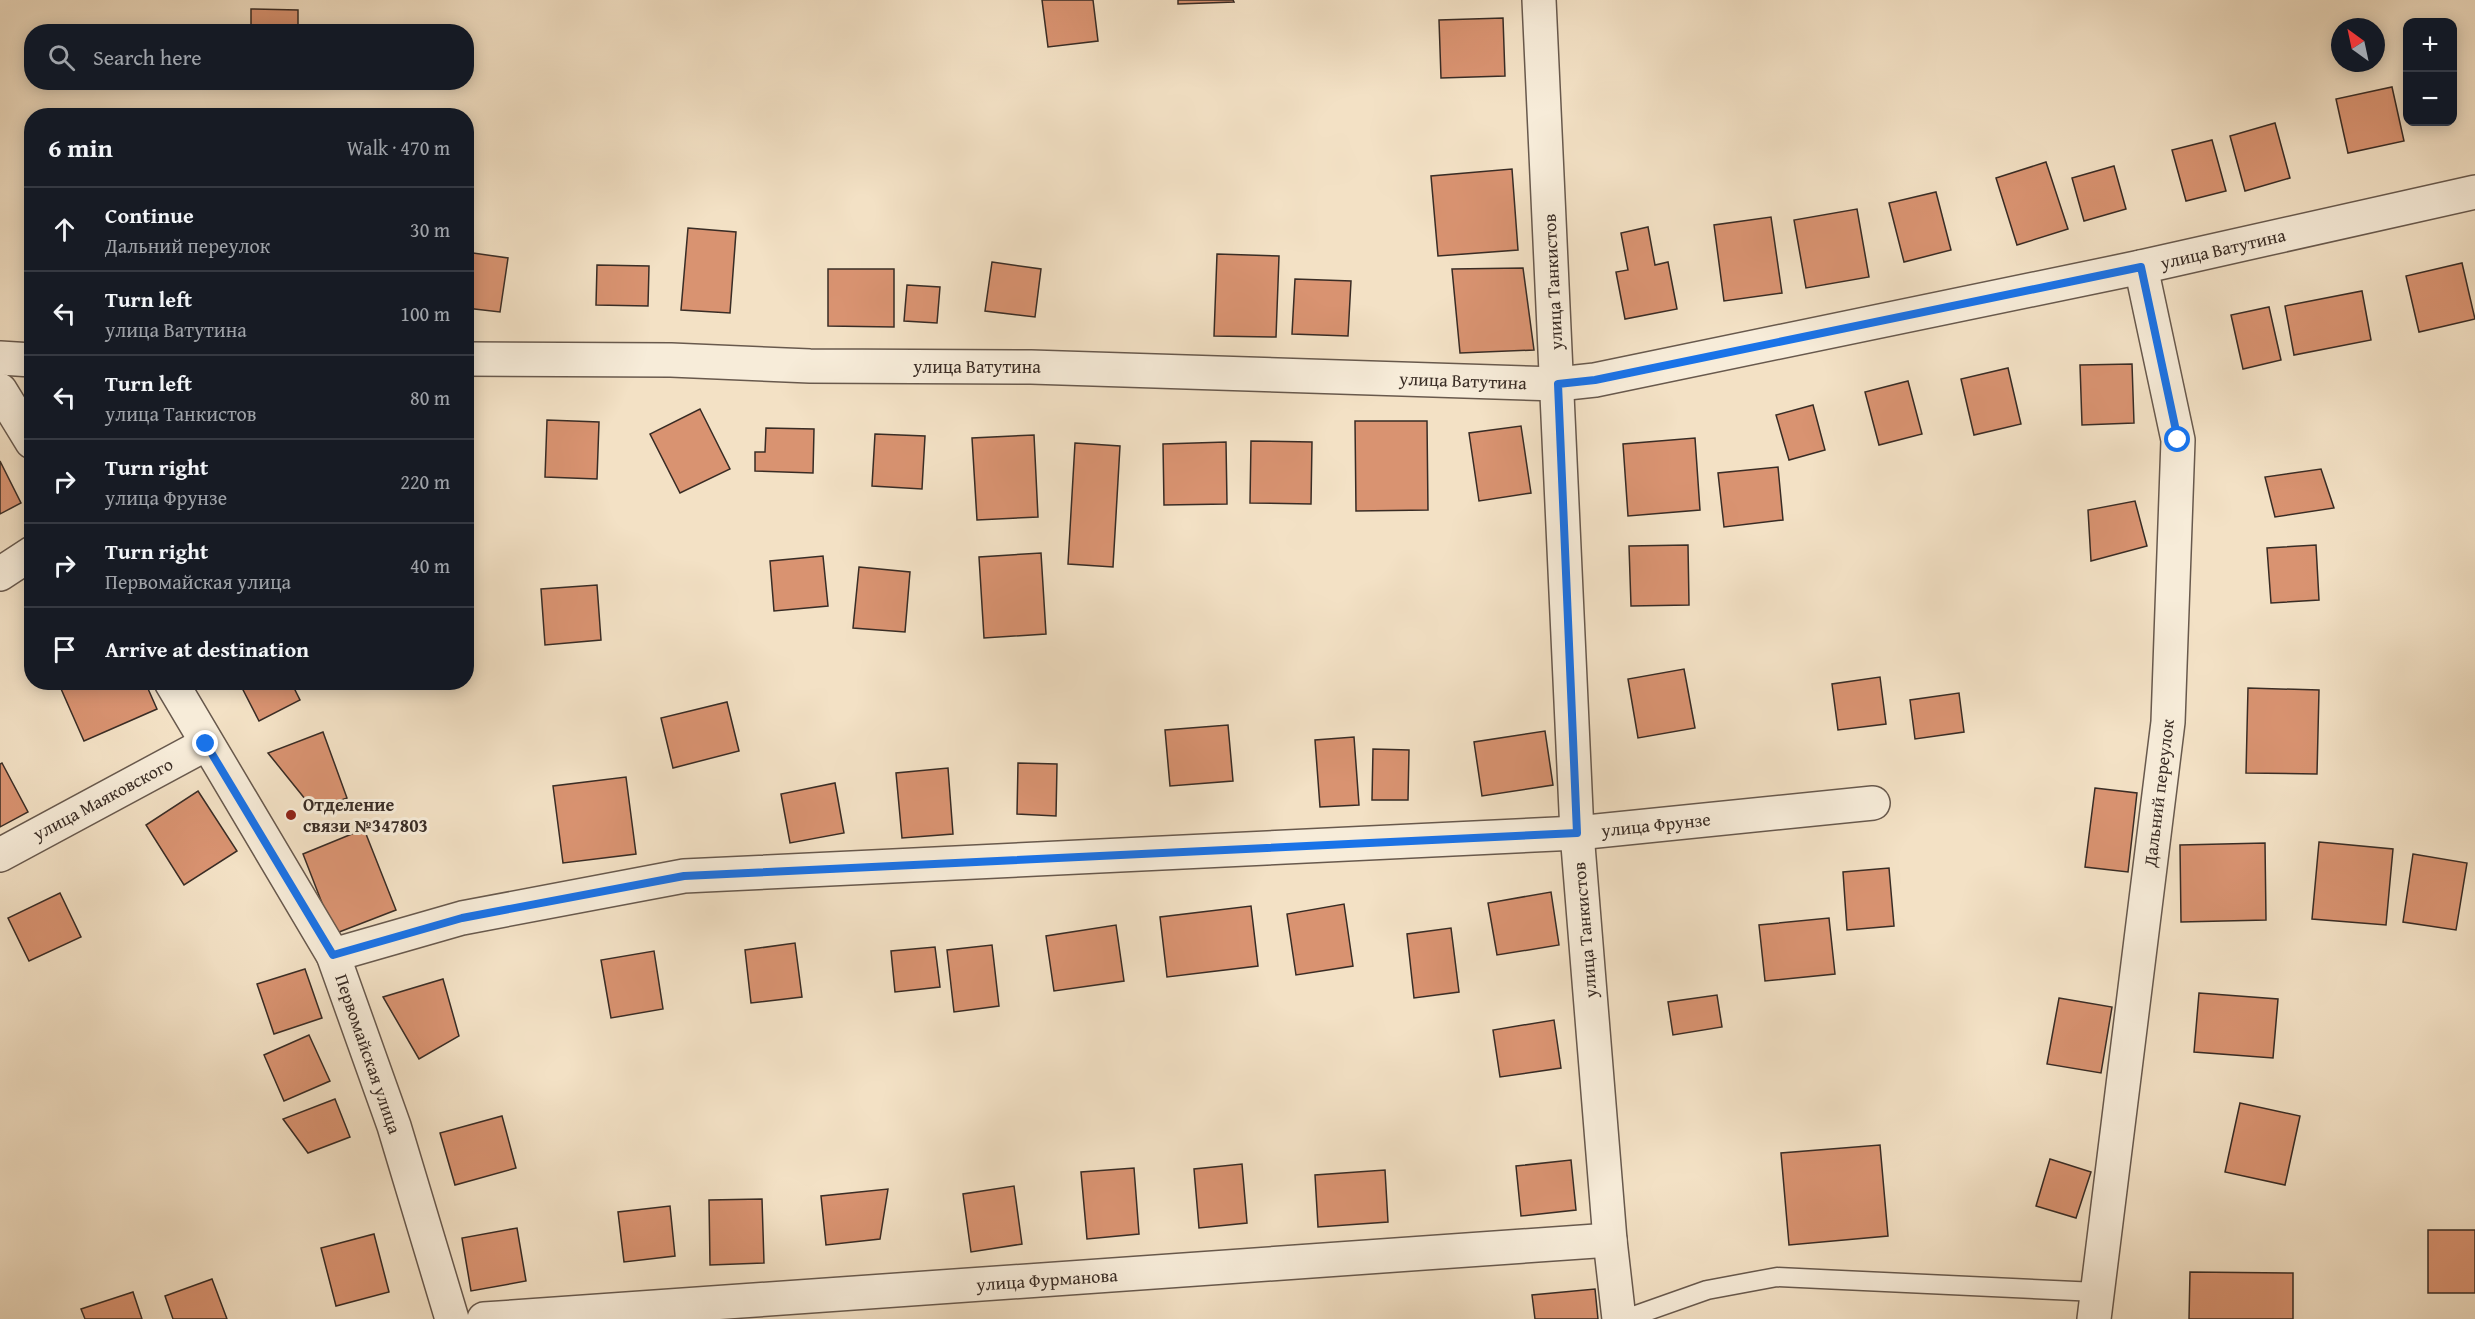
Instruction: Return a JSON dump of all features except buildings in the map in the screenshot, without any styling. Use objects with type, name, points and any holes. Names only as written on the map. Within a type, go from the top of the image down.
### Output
[{"type":"street","name":"улица Танкистов","points":[[1539,0],[1577,833],[1610,1240],[1619,1319]]},
{"type":"street","name":"улица Ватутина","points":[[474,359],[671,360],[810,366],[1030,367],[1558,384],[1595,380],[2141,267],[2475,192]]},
{"type":"street","name":"Дальний переулок","points":[[2096,1305],[2168,722],[2178,440],[2141,267]]},
{"type":"street","points":[[0,358],[24,360]]},
{"type":"street","points":[[0,390],[24,429]]},
{"type":"street","points":[[0,574],[24,558]]},
{"type":"street","name":"Первомайская улица","points":[[176,690],[333,955],[394,1126],[452,1319]]},
{"type":"street","name":"улица Маяковского","points":[[0,855],[206,744]]},
{"type":"street","name":"улица Фрунзе","points":[[333,955],[462,918],[684,876],[1577,833],[1873,803]]},
{"type":"street","name":"улица Фурманова","points":[[484,1319],[1610,1240]]},
{"type":"lane","points":[[1625,1319],[1707,1290],[1777,1277],[2096,1305]]},
{"type":"place","name":"Отделение связи №347803","points":[[291,815]]},
{"type":"route","points":[[206,744],[333,955],[462,918],[684,876],[1577,833],[1558,384],[1595,380],[2141,267],[2178,440]]}]
